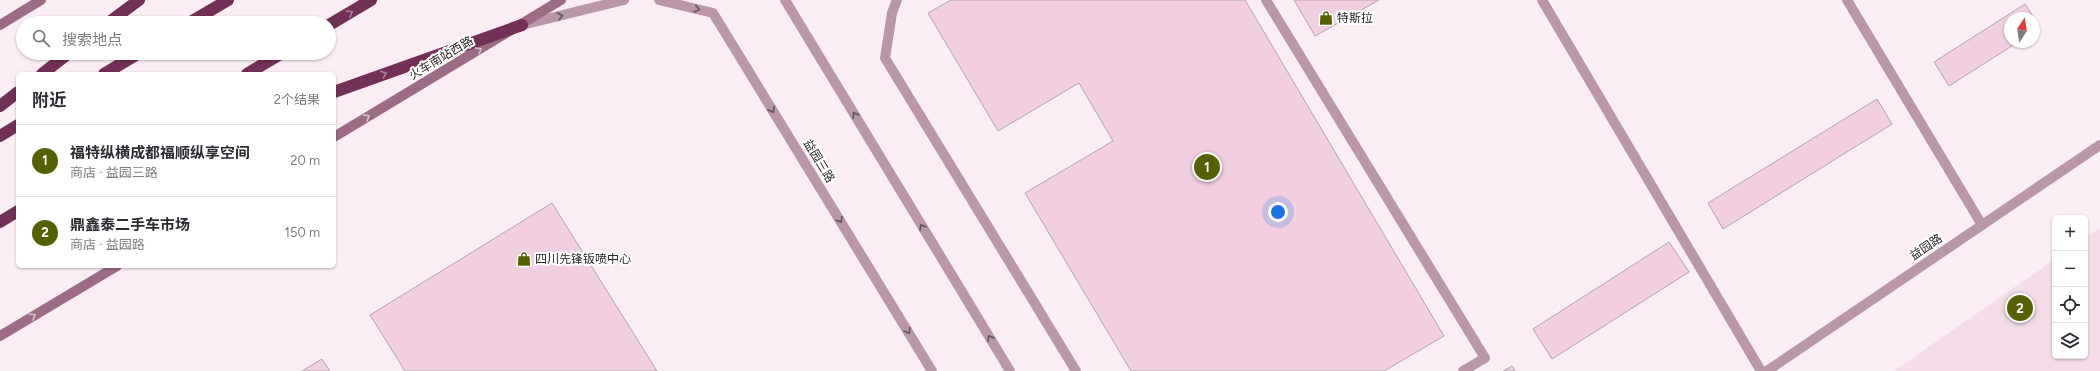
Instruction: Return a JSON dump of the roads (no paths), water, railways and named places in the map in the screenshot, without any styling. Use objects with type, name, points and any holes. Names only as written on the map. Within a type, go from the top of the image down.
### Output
[{"type":"highway","points":[[117,16],[138,0]]},
{"type":"highway","points":[[201,16],[228,0]]},
{"type":"highway","points":[[336,21],[371,0]]},
{"type":"highway","points":[[336,91],[522,25]]},
{"type":"highway","points":[[45,72],[60,60]]},
{"type":"highway","points":[[107,72],[127,60]]},
{"type":"highway","points":[[250,72],[270,60]]},
{"type":"highway","points":[[0,106],[16,94]]},
{"type":"highway","points":[[0,136],[16,126]]},
{"type":"highway","points":[[0,222],[16,212]]},
{"type":"main road","points":[[0,24],[41,0]]},
{"type":"main road","name":"火车南站西路","points":[[336,136],[522,25],[561,0]]},
{"type":"main road","points":[[0,336],[115,268]]},
{"type":"street","points":[[522,25],[624,0]]},
{"type":"street","name":"益园三路","points":[[659,0],[712,13],[932,371]]},
{"type":"street","points":[[785,0],[1010,371]]},
{"type":"street","points":[[897,0],[892,13],[885,58],[1076,371]]},
{"type":"street","points":[[1266,0],[1484,358],[1463,371]]},
{"type":"street","points":[[1542,0],[1761,371]]},
{"type":"street","points":[[1847,0],[1982,225]]},
{"type":"street","name":"益园路","points":[[1767,371],[2100,145]]},
{"type":"place","name":"特斯拉","points":[[1326,18]]},
{"type":"place","name":"福特纵横成都福顺纵享空间","points":[[1207,167]]},
{"type":"place","name":"四川先锋钣喷中心","points":[[524,259]]},
{"type":"place","name":"鼎鑫泰二手车市场","points":[[2020,308]]}]
